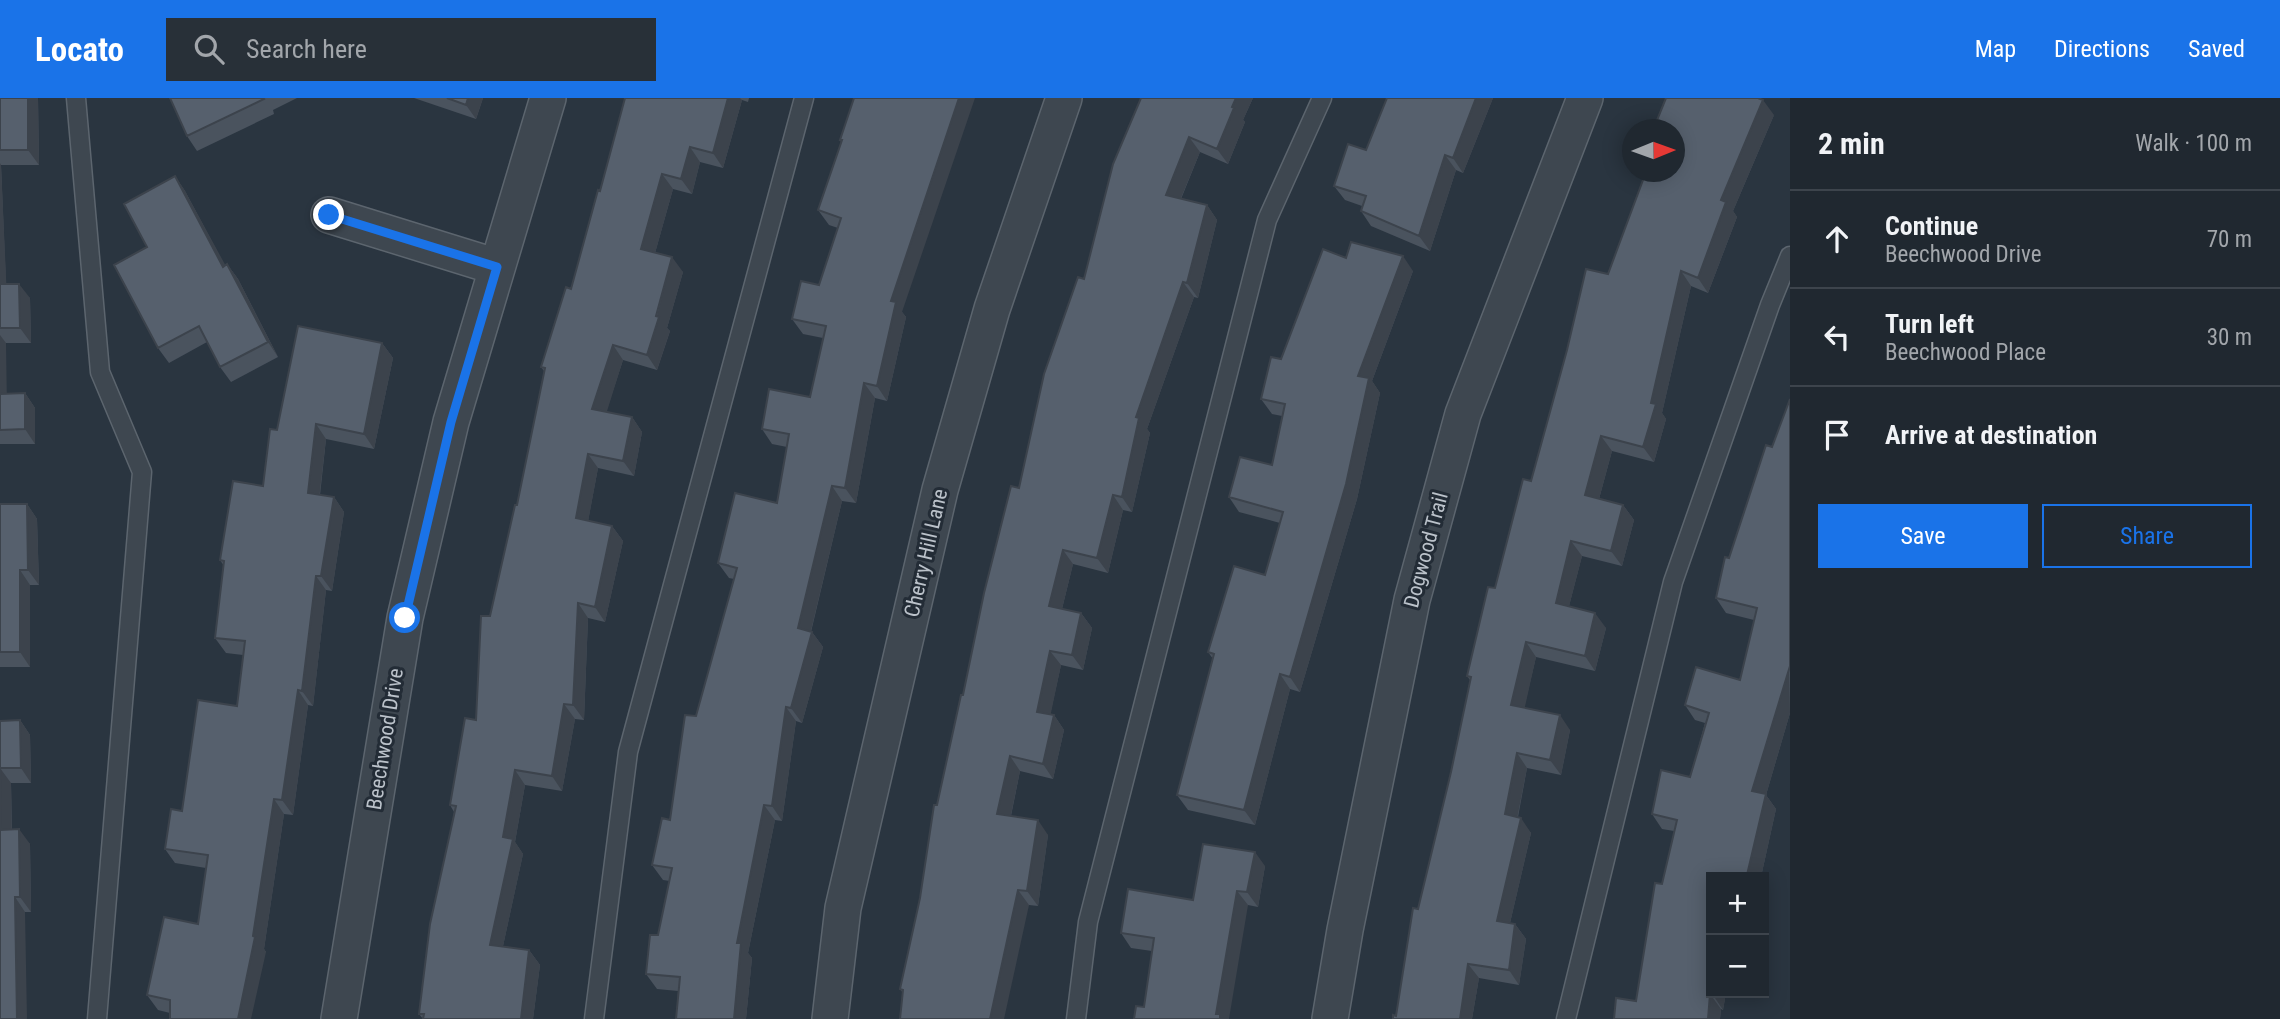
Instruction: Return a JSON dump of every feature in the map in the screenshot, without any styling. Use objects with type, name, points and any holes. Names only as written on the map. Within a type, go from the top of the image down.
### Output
[{"type":"street","name":"Beechwood Drive","points":[[339,1019],[405,618],[451,422],[548,98]]},
{"type":"street","name":"Cherry Hill Lane","points":[[830,1019],[843,908],[940,490],[992,309],[1064,98]]},
{"type":"street","name":"Dogwood Trail","points":[[1331,1019],[1345,930],[1412,600],[1463,414],[1585,98]]},
{"type":"street","points":[[329,215],[497,267]]},
{"type":"lane","points":[[76,98],[100,372],[142,472],[97,1019]]},
{"type":"lane","points":[[594,1019],[628,752],[804,98]]},
{"type":"lane","points":[[1076,1019],[1088,922],[1267,220],[1322,98]]},
{"type":"lane","points":[[1566,1019],[1672,582],[1770,304],[1790,256]]},
{"type":"building","points":[[0,98],[28,98],[28,150],[0,150]]},
{"type":"building","points":[[170,98],[263,98],[264,99],[187,136]]},
{"type":"building","points":[[447,98],[468,98],[466,105]]},
{"type":"building","points":[[625,98],[728,98],[713,153],[690,147],[681,179],[662,174],[641,249],[672,257],[656,316],[659,317],[647,355],[613,345],[592,409],[632,417],[623,461],[588,454],[576,518],[612,526],[595,607],[578,603],[573,705],[564,704],[552,776],[515,770],[503,837],[513,839],[490,945],[529,950],[521,1019],[423,1019],[424,1014],[419,1014],[430,924],[456,806],[450,805],[465,718],[476,720],[481,616],[490,616],[517,505],[545,368],[541,367],[566,287],[571,289]]},
{"type":"building","points":[[854,98],[959,98],[891,301],[896,302],[877,386],[864,383],[845,488],[832,486],[798,628],[812,632],[791,708],[786,707],[772,806],[764,805],[737,943],[741,943],[734,1019],[676,1019],[680,977],[646,974],[650,935],[658,935],[672,868],[652,865],[662,818],[670,820],[685,715],[696,716],[737,568],[718,563],[735,493],[777,503],[789,434],[762,429],[769,389],[810,397],[826,326],[792,319],[801,281],[819,285],[841,218],[818,210]]},
{"type":"building","points":[[1141,98],[1236,98],[1217,149],[1189,137],[1166,195],[1207,205],[1187,283],[1183,282],[1136,417],[1139,418],[1122,497],[1113,495],[1097,558],[1063,550],[1049,606],[1081,613],[1072,655],[1050,651],[1037,712],[1054,715],[1043,764],[1010,756],[997,814],[1038,820],[1027,891],[1018,890],[990,1019],[900,1019],[903,990],[900,989],[920,898],[934,805],[937,805],[984,593],[1011,486],[1019,488],[1044,374],[1078,277],[1084,279],[1113,164]]},
{"type":"building","points":[[1387,98],[1476,98],[1453,158],[1445,155],[1419,236],[1361,211],[1366,196],[1334,186],[1348,144],[1366,150]]},
{"type":"building","points":[[1666,98],[1763,100],[1721,200],[1726,202],[1698,278],[1681,271],[1651,403],[1656,404],[1643,447],[1601,436],[1585,495],[1623,505],[1611,551],[1571,541],[1556,603],[1595,613],[1585,656],[1526,642],[1511,705],[1560,715],[1550,760],[1517,753],[1505,814],[1521,818],[1497,921],[1515,924],[1509,970],[1468,964],[1460,1019],[1393,1019],[1393,1015],[1396,1016],[1413,908],[1418,909],[1451,772],[1471,677],[1467,676],[1488,587],[1495,588],[1523,479],[1531,481],[1586,269],[1608,274],[1642,182],[1685,182],[1685,119],[1657,119]]},
{"type":"building","points":[[175,176],[223,267],[227,264],[268,342],[220,367],[199,326],[158,348],[114,265],[147,247],[124,204]]},
{"type":"building","points":[[1351,242],[1403,256],[1358,376],[1369,378],[1346,484],[1290,677],[1280,674],[1244,810],[1177,795],[1214,654],[1208,652],[1234,566],[1265,575],[1283,512],[1229,497],[1240,457],[1272,465],[1285,404],[1261,399],[1271,357],[1281,359],[1323,249],[1346,258]]},
{"type":"building","points":[[0,284],[19,284],[20,328],[0,328]]},
{"type":"building","points":[[298,326],[382,343],[364,434],[316,424],[308,493],[334,497],[321,576],[316,576],[302,691],[298,690],[282,800],[274,799],[253,936],[255,937],[238,1019],[170,1019],[170,1000],[147,995],[164,917],[198,924],[208,855],[165,849],[171,809],[182,811],[198,700],[237,706],[245,641],[215,638],[224,561],[220,560],[233,481],[263,486],[270,429],[277,430]]},
{"type":"building","points":[[25,393],[25,429],[0,430],[0,394]]},
{"type":"building","points":[[1790,399],[1790,666],[1752,791],[1766,794],[1748,872],[1706,872],[1708,1019],[1614,1019],[1616,998],[1636,1001],[1655,883],[1662,884],[1677,820],[1652,814],[1661,770],[1690,777],[1709,713],[1685,705],[1696,667],[1740,680],[1757,608],[1716,598],[1725,557],[1729,558],[1766,445],[1772,447]]},
{"type":"building","points":[[0,504],[27,504],[28,570],[20,570],[20,652],[0,652]]},
{"type":"building","points":[[20,720],[21,768],[0,768],[0,721]]},
{"type":"building","points":[[0,768],[1,830],[19,829],[20,897],[15,897],[17,1019],[0,1019]]},
{"type":"building","points":[[1203,844],[1255,852],[1247,892],[1237,891],[1216,1014],[1220,1014],[1220,1019],[1134,1019],[1136,1006],[1144,1007],[1154,938],[1121,933],[1128,889],[1193,900]]},
{"type":"route","points":[[329,215],[497,267],[451,422],[405,618]]}]
